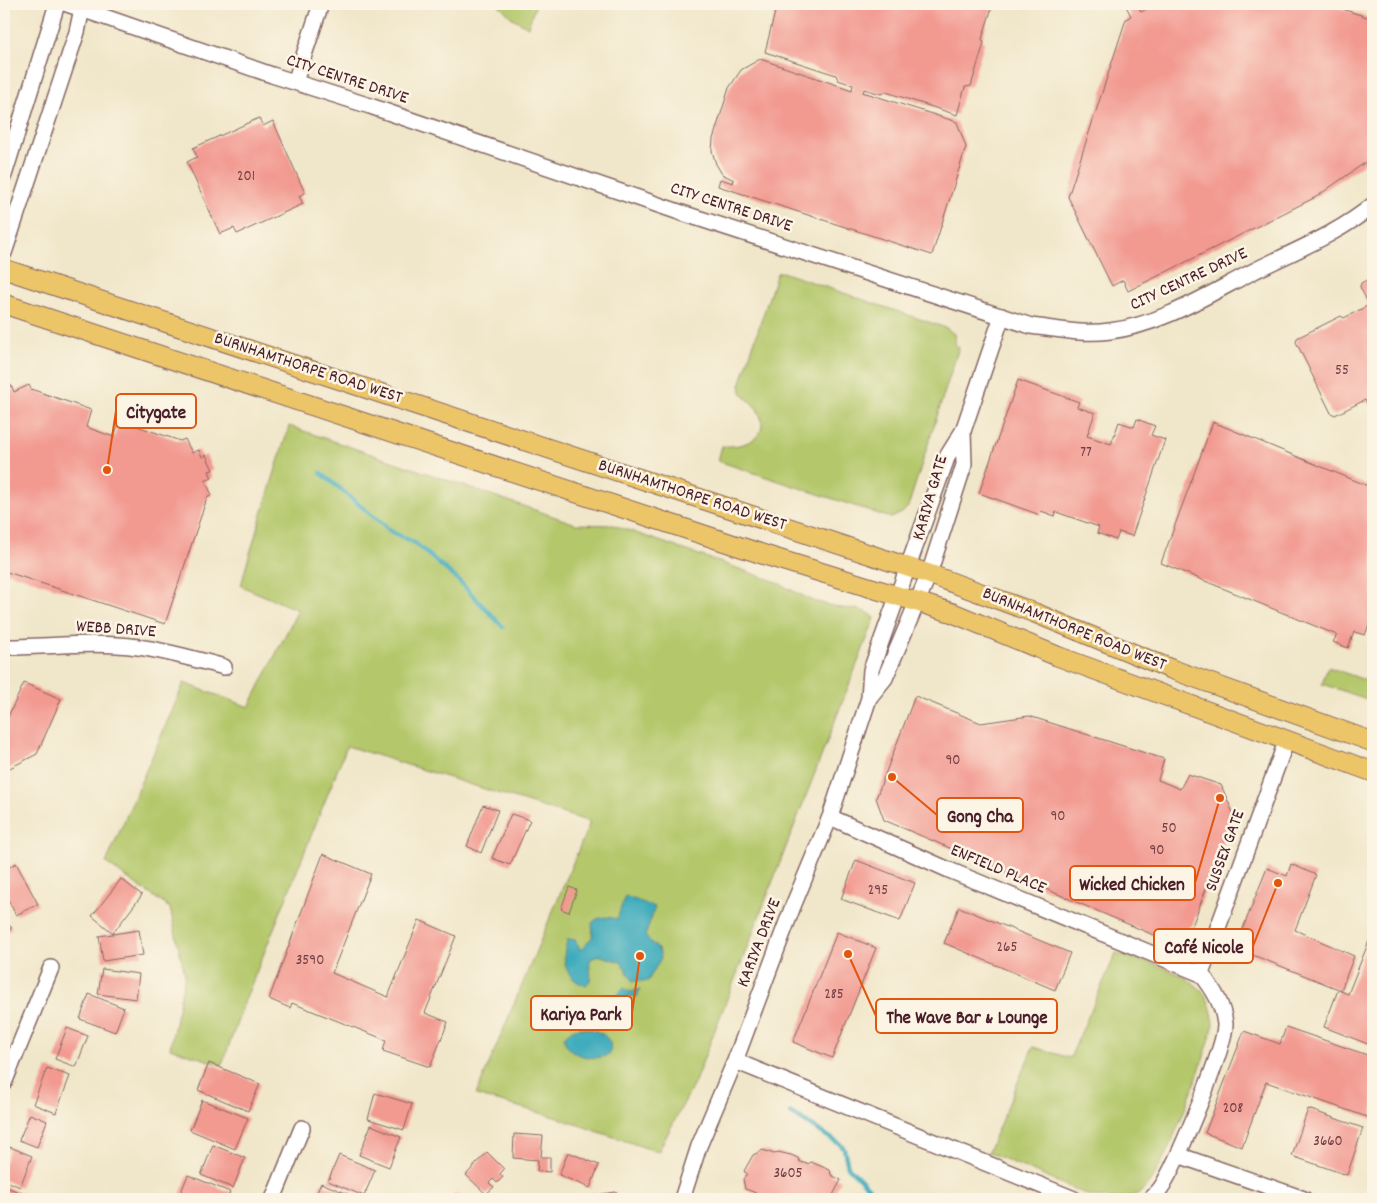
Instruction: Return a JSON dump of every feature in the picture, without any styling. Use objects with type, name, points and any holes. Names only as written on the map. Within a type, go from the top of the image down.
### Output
[{"type":"main road","name":"BURNHAMTHORPE ROAD WEST","points":[[4,269],[928,574],[1027,610],[1171,669],[1373,742]]},
{"type":"main road","name":"BURNHAMTHORPE ROAD WEST","points":[[4,304],[768,556],[953,613],[1057,656],[1192,704],[1286,742],[1373,772]]},
{"type":"street","points":[[4,175],[57,4]]},
{"type":"street","name":"CITY CENTRE DRIVE","points":[[67,4],[83,7],[295,82],[679,212],[1031,326],[1074,332],[1109,332],[1142,324],[1170,313],[1313,242],[1358,218],[1373,205]]},
{"type":"street","points":[[295,82],[321,4]]},
{"type":"street","points":[[4,253],[69,59],[83,7]]},
{"type":"street","name":"KARIYA GATE","points":[[908,568],[948,455],[963,431],[1002,316]]},
{"type":"street","name":"KARIYA GATE","points":[[928,574],[964,465],[963,431]]},
{"type":"street","name":"KARIYA DRIVE","points":[[682,1199],[699,1146],[735,1061],[793,906],[830,817],[869,698],[871,670],[908,568]]},
{"type":"street","name":"KARIYA DRIVE","points":[[869,698],[886,678],[928,574]]},
{"type":"street","name":"WEBB DRIVE","points":[[4,646],[92,645],[137,647],[177,654],[224,667]]},
{"type":"street","name":"SUSSEX GATE","points":[[1201,974],[1286,742]]},
{"type":"street","name":"ENFIELD PLACE","points":[[830,817],[949,870],[1201,974]]},
{"type":"street","points":[[4,1082],[51,968]]},
{"type":"street","points":[[1151,1199],[1165,1183],[1178,1155],[1220,1046],[1225,1026],[1220,1001],[1212,987],[1201,974]]},
{"type":"street","points":[[735,1061],[1074,1199]]},
{"type":"street","points":[[273,1199],[302,1128]]},
{"type":"street","points":[[1178,1155],[1304,1199]]},
{"type":"green space","points":[[498,4],[536,4],[528,27],[511,17]]},
{"type":"green space","points":[[782,272],[946,328],[954,334],[956,347],[959,347],[908,507],[902,513],[891,518],[718,461],[722,446],[747,443],[759,434],[762,427],[757,409],[741,392],[740,385],[777,273]]},
{"type":"green space","points":[[289,426],[576,524],[613,525],[774,581],[813,601],[840,608],[855,609],[869,613],[875,618],[694,1084],[658,1152],[558,1118],[476,1095],[590,822],[347,746],[244,1003],[222,1065],[170,1048],[185,975],[170,908],[106,863],[184,683],[249,707],[298,610],[241,586]]},
{"type":"green space","points":[[1328,667],[1373,683],[1373,701],[1322,684]]},
{"type":"green space","points":[[1116,953],[1162,967],[1194,983],[1207,998],[1214,1024],[1194,1086],[1162,1162],[1142,1191],[1130,1197],[1117,1199],[1090,1196],[988,1152],[1033,1047],[1070,1058]]},
{"type":"water","points":[[625,896],[655,907],[645,936],[659,950],[661,958],[648,981],[633,981],[621,962],[598,955],[590,960],[591,977],[589,982],[586,985],[579,983],[573,979],[566,967],[564,953],[568,939],[575,940],[581,950],[593,936],[592,923],[595,920],[607,917],[617,919]]},
{"type":"water","points":[[624,988],[630,992],[640,989],[637,997],[627,996],[621,1003],[616,1003],[615,997]]},
{"type":"water","points":[[580,1028],[597,1032],[607,1038],[611,1047],[609,1054],[596,1058],[582,1056],[569,1049],[564,1037],[572,1030]]},
{"type":"building","points":[[777,4],[993,4],[982,39],[984,43],[971,86],[965,87],[957,115],[886,92],[881,94],[864,89],[863,93],[957,122],[966,147],[932,255],[718,186],[720,179],[733,183],[734,180],[722,174],[716,164],[712,151],[713,139],[729,88],[741,70],[760,59],[852,90],[853,85],[838,80],[836,75],[765,52]]},
{"type":"building","points":[[1125,4],[1137,4],[1141,12],[1156,4],[1327,4],[1373,19],[1373,157],[1316,197],[1128,291],[1123,280],[1112,286],[1068,197],[1126,19],[1131,16]]},
{"type":"building","points":[[259,118],[263,126],[273,121],[305,193],[299,196],[303,204],[237,234],[234,228],[220,234],[187,162],[197,157],[193,148]]},
{"type":"building","points":[[1373,277],[1373,403],[1369,405],[1365,400],[1335,415],[1331,413],[1296,342],[1297,338],[1341,316],[1344,318],[1369,305],[1360,287],[1361,283]]},
{"type":"building","points":[[1018,380],[1079,402],[1077,407],[1095,413],[1087,436],[1111,444],[1119,422],[1134,427],[1137,419],[1155,426],[1151,435],[1165,440],[1132,536],[1119,532],[1116,540],[1097,533],[1099,527],[1056,512],[1055,516],[1041,511],[1040,515],[979,493]]},
{"type":"building","points":[[11,385],[14,392],[29,385],[31,389],[91,410],[86,427],[114,437],[120,420],[180,441],[185,439],[192,453],[199,450],[202,457],[206,455],[213,470],[209,471],[212,478],[205,481],[212,495],[207,498],[165,624],[4,571],[4,389]]},
{"type":"building","points":[[1213,422],[1373,488],[1373,615],[1365,635],[1354,632],[1348,648],[1333,642],[1337,635],[1161,563]]},
{"type":"building","points":[[24,683],[61,699],[37,754],[6,770],[4,769],[4,725]]},
{"type":"building","points":[[915,696],[981,723],[1029,716],[1164,759],[1158,780],[1180,789],[1188,774],[1221,785],[1234,815],[1192,926],[1163,939],[884,820],[876,798]]},
{"type":"building","points":[[483,805],[498,810],[481,853],[467,846]]},
{"type":"building","points":[[511,814],[530,820],[510,865],[492,858]]},
{"type":"building","points":[[323,854],[371,874],[332,973],[388,997],[419,920],[456,936],[425,1013],[448,1022],[430,1067],[383,1051],[386,1040],[292,1003],[290,1008],[269,999]]},
{"type":"building","points":[[856,860],[915,883],[900,921],[841,899]]},
{"type":"building","points":[[16,863],[38,904],[16,915],[4,892],[4,870]]},
{"type":"building","points":[[1291,864],[1316,875],[1295,930],[1354,956],[1341,990],[1235,948],[1267,868],[1287,876]]},
{"type":"building","points":[[121,879],[142,895],[113,933],[92,916]]},
{"type":"building","points":[[569,887],[577,890],[569,912],[561,909]]},
{"type":"building","points":[[959,907],[1070,953],[1055,990],[944,943]]},
{"type":"building","points":[[4,920],[12,928],[4,935]]},
{"type":"building","points":[[139,930],[143,955],[103,961],[99,936]]},
{"type":"building","points":[[837,932],[876,948],[832,1058],[793,1042]]},
{"type":"building","points":[[1369,941],[1373,943],[1373,1046],[1324,1027],[1338,990],[1348,994]]},
{"type":"building","points":[[102,969],[139,974],[136,999],[98,994]]},
{"type":"building","points":[[89,994],[124,1008],[115,1032],[80,1019]]},
{"type":"building","points":[[1286,1027],[1373,1057],[1373,1119],[1266,1082],[1242,1147],[1205,1133],[1244,1031],[1280,1044]]},
{"type":"building","points":[[67,1028],[88,1036],[76,1067],[55,1059]]},
{"type":"building","points":[[209,1063],[260,1084],[248,1111],[198,1090]]},
{"type":"building","points":[[47,1068],[70,1076],[56,1113],[33,1104]]},
{"type":"building","points":[[375,1093],[412,1104],[404,1130],[368,1119]]},
{"type":"building","points":[[202,1100],[248,1118],[235,1149],[190,1130]]},
{"type":"building","points":[[1308,1109],[1363,1128],[1347,1175],[1292,1156]]},
{"type":"building","points":[[30,1114],[47,1121],[37,1147],[19,1140]]},
{"type":"building","points":[[371,1125],[401,1137],[389,1167],[359,1155]]},
{"type":"building","points":[[514,1134],[543,1136],[541,1157],[550,1157],[550,1172],[537,1171],[538,1160],[513,1158]]},
{"type":"building","points":[[213,1145],[245,1158],[233,1188],[201,1175]]},
{"type":"building","points":[[10,1147],[32,1156],[20,1187],[4,1180],[4,1164]]},
{"type":"building","points":[[763,1150],[774,1154],[778,1152],[791,1155],[798,1158],[800,1162],[808,1164],[811,1162],[830,1170],[831,1175],[841,1180],[831,1199],[762,1199],[757,1197],[756,1193],[745,1189],[743,1179],[747,1174],[744,1171],[753,1155]]},
{"type":"building","points":[[487,1152],[504,1169],[500,1174],[503,1177],[497,1183],[493,1179],[489,1183],[494,1187],[486,1194],[466,1175]]},
{"type":"building","points":[[568,1152],[599,1165],[590,1188],[559,1175]]},
{"type":"building","points":[[339,1155],[375,1170],[364,1196],[328,1181]]},
{"type":"building","points":[[188,1175],[230,1192],[227,1199],[178,1199]]},
{"type":"building","points":[[321,1183],[360,1199],[314,1199]]},
{"type":"building","points":[[4,1186],[24,1194],[21,1199],[4,1199]]},
{"type":"building","points":[[616,1192],[617,1199],[589,1199],[589,1196]]},
{"type":"building","points":[[455,1194],[469,1199],[453,1199]]},
{"type":"waterway","points":[[321,473],[392,532],[415,543],[458,580],[503,627]]},
{"type":"waterway","points":[[791,1113],[840,1144],[844,1149],[848,1167],[869,1188]]},
{"type":"place","name":"Citygate","points":[[107,470]]},
{"type":"place","name":"Gong Cha","points":[[892,777]]},
{"type":"place","name":"Wicked Chicken","points":[[1220,798]]},
{"type":"place","name":"Café Nicole","points":[[1278,883]]},
{"type":"place","name":"The Wave Bar & Lounge","points":[[848,954]]},
{"type":"place","name":"Kariya Park","points":[[640,956]]}]
